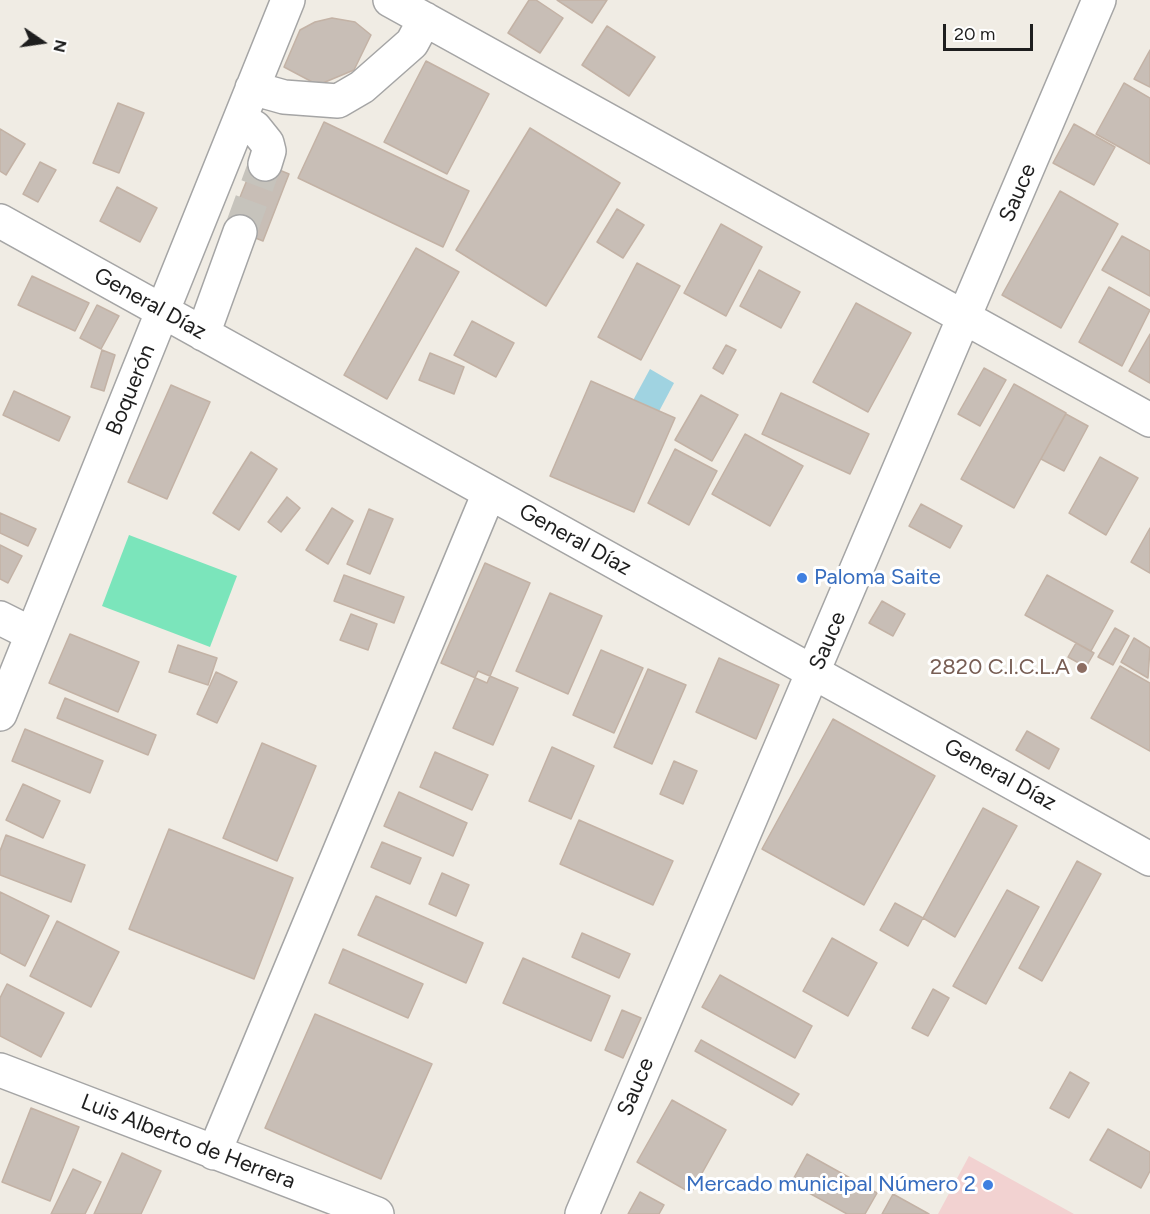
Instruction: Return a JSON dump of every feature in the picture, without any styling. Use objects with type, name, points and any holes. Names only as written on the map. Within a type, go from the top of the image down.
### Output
[{"type":"street","name":"Boquerón","points":[[0,714],[288,0]]},
{"type":"street","points":[[390,0],[1150,420]]},
{"type":"street","name":"Sauce","points":[[582,1214],[1099,0]]},
{"type":"street","points":[[252,87],[284,97],[338,101],[362,87],[412,43],[425,19]]},
{"type":"street","points":[[241,119],[255,128],[266,154],[284,97]]},
{"type":"street","name":"General Díaz","points":[[0,221],[1150,859]]},
{"type":"street","points":[[203,334],[240,232]]},
{"type":"street","points":[[189,246],[229,262]]},
{"type":"street","points":[[214,1154],[489,493]]},
{"type":"street","points":[[0,618],[32,634]]},
{"type":"street","name":"Luis Alberto de Herrera","points":[[0,1070],[214,1154],[377,1214]]},
{"type":"shaded area","name":"Mercado municipal Número 2","points":[[969,1156],[1074,1214],[938,1214]]},
{"type":"green space","points":[[129,535],[237,576],[210,647],[102,606]]},
{"type":"water","points":[[650,369],[674,383],[655,419],[630,406]]},
{"type":"building","points":[[529,0],[536,0],[563,18],[540,53],[508,33]]},
{"type":"building","points":[[557,0],[607,0],[592,23]]},
{"type":"building","points":[[332,18],[355,22],[371,35],[354,70],[318,85],[284,67],[300,30],[315,22]]},
{"type":"building","points":[[607,26],[655,57],[629,96],[582,65]]},
{"type":"building","points":[[1150,50],[1150,87],[1134,79]]},
{"type":"building","points":[[426,61],[489,94],[447,174],[384,142]]},
{"type":"building","points":[[1124,83],[1150,98],[1150,164],[1096,134]]},
{"type":"building","points":[[118,103],[144,113],[119,173],[93,163]]},
{"type":"building","points":[[324,122],[469,191],[443,247],[298,178]]},
{"type":"building","points":[[1074,124],[1115,147],[1094,185],[1053,163]]},
{"type":"building","points":[[530,128],[620,183],[546,306],[456,250]]},
{"type":"building","points":[[0,129],[25,144],[6,175],[0,171]]},
{"type":"building","points":[[255,160],[289,174],[263,241],[228,227]]},
{"type":"building","points":[[40,162],[56,170],[38,202],[23,194]]},
{"type":"building","points":[[117,187],[157,208],[140,242],[100,221]]},
{"type":"building","points":[[1060,191],[1118,224],[1061,328],[1002,295]]},
{"type":"building","points":[[617,209],[644,225],[623,258],[597,242]]},
{"type":"building","points":[[721,224],[762,247],[726,316],[684,293]]},
{"type":"building","points":[[1122,236],[1150,251],[1150,296],[1102,270]]},
{"type":"building","points":[[416,248],[459,272],[387,399],[344,375]]},
{"type":"building","points":[[637,263],[680,286],[641,360],[598,337]]},
{"type":"building","points":[[759,270],[800,292],[781,328],[740,306]]},
{"type":"building","points":[[32,276],[89,303],[75,331],[18,305]]},
{"type":"building","points":[[1109,287],[1150,310],[1122,366],[1079,342]]},
{"type":"building","points":[[856,303],[911,333],[868,412],[813,382]]},
{"type":"building","points":[[97,305],[119,316],[101,349],[80,338]]},
{"type":"building","points":[[472,321],[514,343],[496,377],[454,355]]},
{"type":"building","points":[[1150,334],[1150,383],[1129,371]]},
{"type":"building","points":[[726,345],[736,350],[723,374],[713,368]]},
{"type":"building","points":[[102,350],[115,355],[104,391],[91,387]]},
{"type":"building","points":[[430,353],[464,367],[454,394],[419,380]]},
{"type":"building","points":[[984,368],[1006,380],[980,426],[958,414]]},
{"type":"building","points":[[591,381],[675,418],[634,512],[550,476]]},
{"type":"building","points":[[1014,384],[1066,413],[1014,508],[961,479]]},
{"type":"building","points":[[171,385],[210,402],[167,499],[128,482]]},
{"type":"building","points":[[14,391],[70,417],[59,441],[3,415]]},
{"type":"building","points":[[781,393],[869,434],[850,474],[762,434]]},
{"type":"building","points":[[701,395],[738,415],[712,461],[675,440]]},
{"type":"building","points":[[1066,414],[1088,426],[1064,471],[1041,459]]},
{"type":"building","points":[[745,434],[803,466],[770,526],[712,494]]},
{"type":"building","points":[[675,449],[717,471],[689,525],[648,503]]},
{"type":"building","points":[[251,452],[277,469],[239,530],[213,513]]},
{"type":"building","points":[[1100,457],[1138,478],[1106,535],[1069,513]]},
{"type":"building","points":[[287,497],[300,508],[281,532],[268,522]]},
{"type":"building","points":[[921,504],[962,526],[950,548],[909,526]]},
{"type":"building","points":[[332,508],[353,521],[328,564],[306,550]]},
{"type":"building","points":[[369,509],[393,519],[370,574],[347,564]]},
{"type":"building","points":[[0,513],[36,529],[28,546],[0,533]]},
{"type":"building","points":[[1150,528],[1150,573],[1131,562]]},
{"type":"building","points":[[0,545],[22,556],[8,583],[0,579]]},
{"type":"building","points":[[485,563],[530,583],[487,683],[441,663]]},
{"type":"building","points":[[344,575],[404,597],[394,623],[334,601]]},
{"type":"building","points":[[1047,575],[1113,611],[1091,651],[1025,615]]},
{"type":"building","points":[[550,593],[602,616],[568,694],[516,671]]},
{"type":"building","points":[[882,601],[905,614],[893,636],[869,623]]},
{"type":"building","points":[[351,614],[377,624],[368,650],[340,640]]},
{"type":"building","points":[[1115,628],[1129,636],[1113,665],[1098,657]]},
{"type":"building","points":[[70,634],[139,662],[118,712],[49,683]]},
{"type":"building","points":[[1134,638],[1150,648],[1148,678],[1121,662]]},
{"type":"building","points":[[1076,643],[1094,653],[1086,667],[1068,657]]},
{"type":"building","points":[[178,645],[217,658],[208,685],[169,672]]},
{"type":"building","points":[[601,650],[643,668],[614,733],[573,715]]},
{"type":"building","points":[[719,658],[779,685],[756,739],[696,712]]},
{"type":"building","points":[[1120,666],[1150,683],[1150,751],[1091,718]]},
{"type":"building","points":[[648,669],[686,685],[652,764],[614,747]]},
{"type":"building","points":[[478,671],[518,688],[493,745],[453,728]]},
{"type":"building","points":[[216,672],[237,682],[217,723],[197,714]]},
{"type":"building","points":[[65,698],[156,735],[148,755],[57,718]]},
{"type":"building","points":[[833,719],[935,776],[864,905],[762,849]]},
{"type":"building","points":[[25,729],[103,761],[90,793],[12,761]]},
{"type":"building","points":[[1027,731],[1059,749],[1049,769],[1016,750]]},
{"type":"building","points":[[262,743],[316,766],[277,861],[223,838]]},
{"type":"building","points":[[552,747],[594,766],[571,819],[529,801]]},
{"type":"building","points":[[435,752],[488,775],[472,810],[420,787]]},
{"type":"building","points":[[674,761],[697,771],[683,804],[660,794]]},
{"type":"building","points":[[23,784],[60,801],[43,838],[6,820]]},
{"type":"building","points":[[399,792],[467,823],[453,856],[384,826]]},
{"type":"building","points":[[983,808],[1017,826],[955,937],[923,918]]},
{"type":"building","points":[[579,820],[673,861],[653,905],[560,864]]},
{"type":"building","points":[[169,829],[293,878],[254,979],[129,929]]},
{"type":"building","points":[[6,835],[85,865],[71,902],[0,875],[0,851]]},
{"type":"building","points":[[382,842],[421,858],[410,884],[371,867]]},
{"type":"building","points":[[1077,861],[1101,874],[1042,981],[1019,968]]},
{"type":"building","points":[[442,873],[469,885],[456,916],[429,904]]},
{"type":"building","points":[[1007,890],[1039,907],[986,1004],[953,986]]},
{"type":"building","points":[[0,892],[49,916],[25,966],[0,953]]},
{"type":"building","points":[[376,896],[483,943],[466,983],[358,935]]},
{"type":"building","points":[[895,903],[923,918],[908,946],[880,930]]},
{"type":"building","points":[[57,921],[119,952],[91,1007],[30,976]]},
{"type":"building","points":[[582,933],[630,954],[619,978],[572,957]]},
{"type":"building","points":[[832,938],[877,963],[848,1016],[803,991]]},
{"type":"building","points":[[343,949],[423,984],[408,1018],[329,983]]},
{"type":"building","points":[[523,958],[610,996],[591,1041],[503,1003]]},
{"type":"building","points":[[720,975],[812,1026],[795,1058],[702,1007]]},
{"type":"building","points":[[7,984],[64,1013],[41,1057],[0,1036],[0,998]]},
{"type":"building","points":[[933,989],[949,998],[928,1036],[912,1028]]},
{"type":"building","points":[[622,1010],[641,1018],[623,1058],[605,1050]]},
{"type":"building","points":[[315,1014],[432,1064],[381,1179],[265,1128]]},
{"type":"building","points":[[701,1040],[799,1094],[792,1105],[695,1051]]},
{"type":"building","points":[[1070,1072],[1089,1083],[1069,1118],[1050,1108]]},
{"type":"building","points":[[672,1100],[726,1130],[691,1193],[637,1162]]},
{"type":"building","points":[[31,1108],[79,1127],[50,1201],[2,1182]]},
{"type":"building","points":[[1108,1129],[1150,1152],[1150,1171],[1141,1188],[1090,1160]]},
{"type":"building","points":[[122,1153],[161,1171],[141,1214],[94,1214]]},
{"type":"building","points":[[807,1154],[877,1193],[865,1214],[847,1214],[791,1183]]},
{"type":"building","points":[[73,1169],[101,1182],[85,1214],[51,1214]]},
{"type":"building","points":[[640,1192],[664,1205],[659,1214],[628,1214]]},
{"type":"building","points":[[893,1194],[929,1214],[882,1214]]},
{"type":"tunnel","points":[[240,232],[265,164]]},
{"type":"place","name":"Paloma Saite","points":[[802,578]]},
{"type":"place","name":"2820 C.I.C.L.A","points":[[1082,668]]},
{"type":"place","name":"Mercado municipal Número 2","points":[[988,1185]]}]
